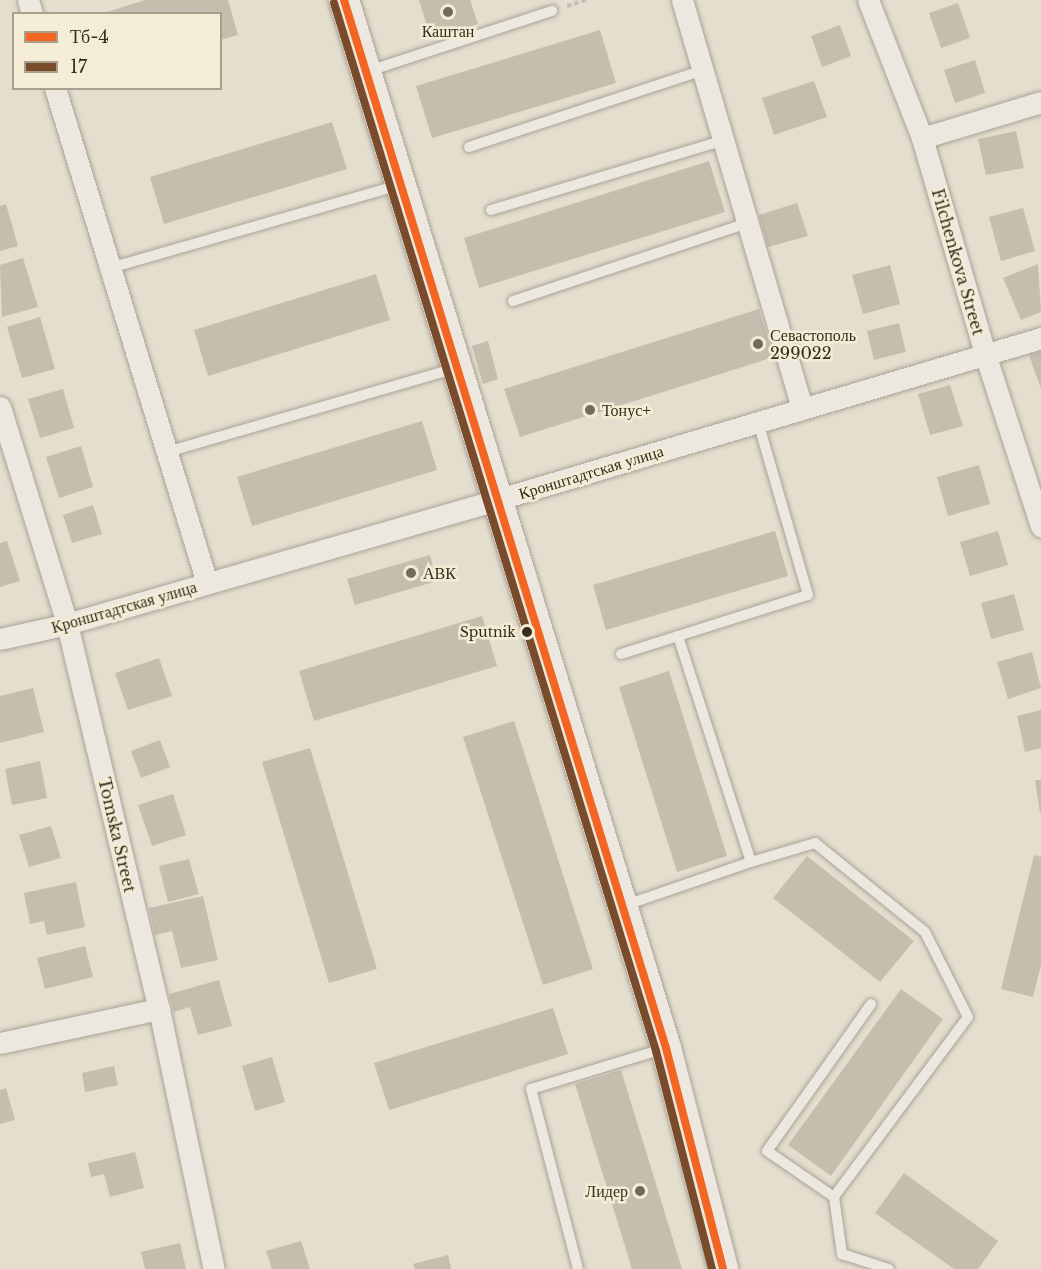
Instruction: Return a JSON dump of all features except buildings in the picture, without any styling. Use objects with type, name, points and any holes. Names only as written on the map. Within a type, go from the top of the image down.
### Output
[{"type":"main road","points":[[344,0],[666,1048],[723,1269]]},
{"type":"street","points":[[682,0],[802,410]]},
{"type":"street","name":"Filchenkova Street","points":[[868,0],[922,138],[986,357],[1041,526]]},
{"type":"street","points":[[56,90],[207,583]]},
{"type":"street","points":[[922,138],[1041,102]]},
{"type":"street","name":"Кронштадтская улица","points":[[0,639],[67,624],[496,500],[986,357],[1041,338]]},
{"type":"street","name":"Tomska Street","points":[[0,407],[67,624],[159,1009],[214,1269]]},
{"type":"street","points":[[0,1043],[159,1009]]},
{"type":"lane","points":[[366,72],[552,11]]},
{"type":"lane","points":[[469,147],[703,70]]},
{"type":"lane","points":[[491,210],[723,140]]},
{"type":"lane","points":[[110,268],[400,184]]},
{"type":"lane","points":[[513,301],[747,223]]},
{"type":"lane","points":[[167,452],[456,368]]},
{"type":"lane","points":[[621,654],[808,595],[758,422]]},
{"type":"lane","points":[[678,636],[751,862]]},
{"type":"lane","points":[[621,907],[751,862],[815,843],[925,932],[968,1017],[834,1197],[842,1254],[889,1269]]},
{"type":"lane","points":[[834,1197],[767,1151],[871,1004]]},
{"type":"lane","points":[[578,1269],[531,1089],[666,1048]]},
{"type":"transit line","name":"Тб-4","points":[[344,0],[666,1048],[723,1269]]},
{"type":"transit line","name":"17","points":[[334,3],[656,1051],[712,1269]]},
{"type":"place","name":"Каштан","points":[[448,12]]},
{"type":"place","name":"Севастополь 299022","points":[[758,344]]},
{"type":"place","name":"Тонус+","points":[[590,410]]},
{"type":"place","name":"АВК","points":[[411,573]]},
{"type":"place","name":"Sputnik","points":[[527,632]]},
{"type":"place","name":"Лидер","points":[[640,1191]]}]
